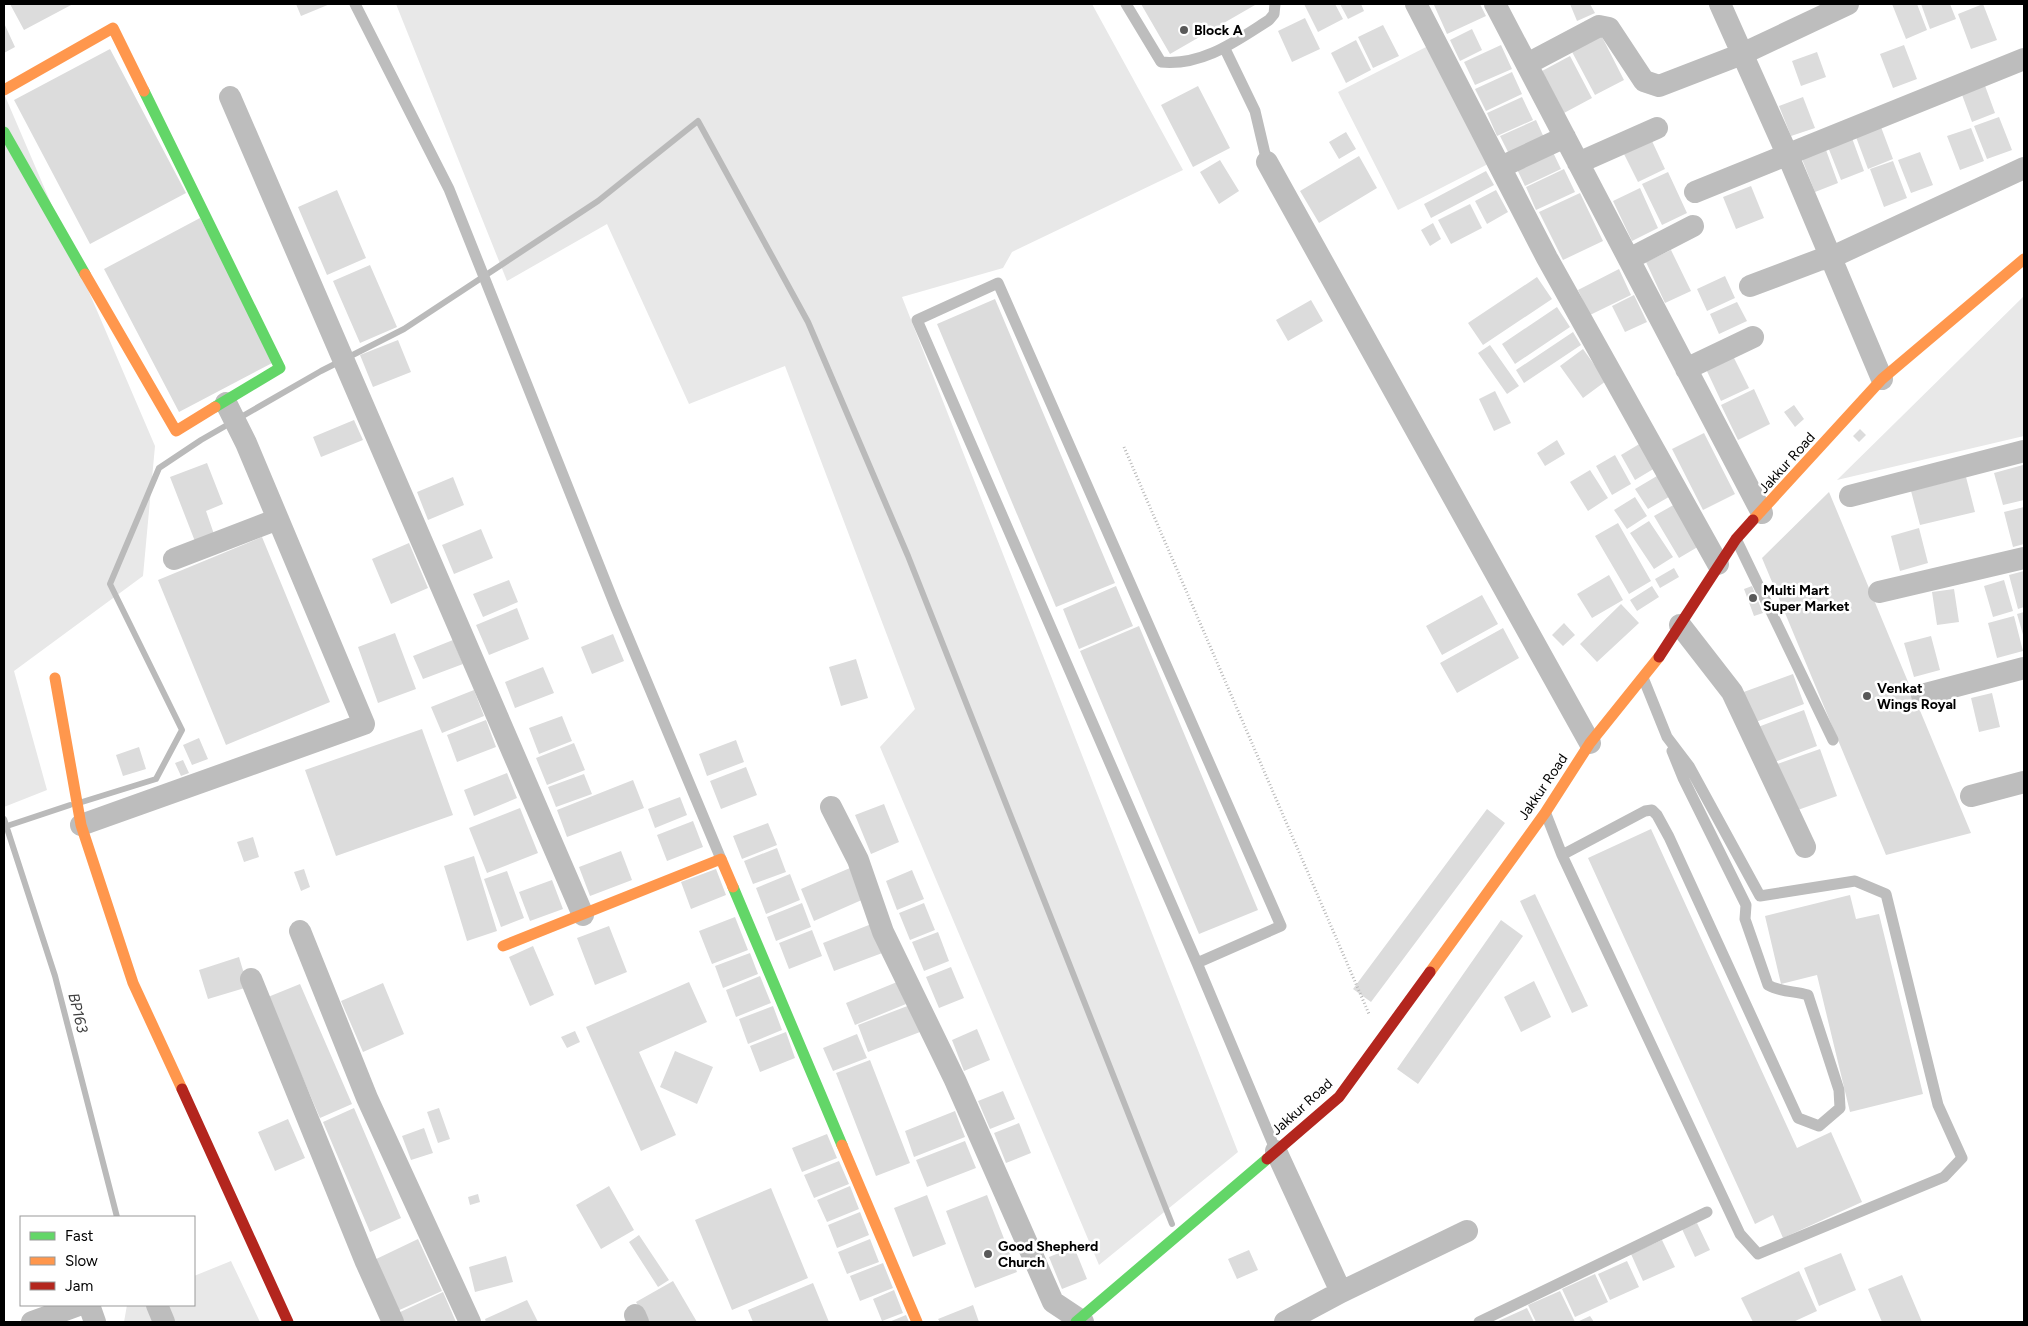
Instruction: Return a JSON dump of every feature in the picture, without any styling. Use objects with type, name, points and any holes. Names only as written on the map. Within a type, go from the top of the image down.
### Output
[{"type":"street","points":[[1416,4],[1547,258],[1718,564]]},
{"type":"street","points":[[1495,4],[1762,513]]},
{"type":"street","points":[[1720,4],[1788,156],[1882,379]]},
{"type":"street","points":[[1527,64],[1598,26],[1610,28],[1644,81],[1659,86],[1742,54],[1842,5]]},
{"type":"street","points":[[4,90],[113,28],[280,368],[227,406],[176,431],[4,132]]},
{"type":"street","points":[[1695,192],[2024,59]]},
{"type":"street","points":[[230,97],[583,915]]},
{"type":"street","points":[[1578,162],[1657,128]]},
{"type":"street","points":[[1500,167],[1565,136]]},
{"type":"street","points":[[1267,162],[1590,743]]},
{"type":"street","points":[[1750,286],[1819,260],[1830,258],[2024,168]]},
{"type":"street","points":[[1629,259],[1693,226]]},
{"type":"street","name":"Jakkur Road","points":[[1080,1321],[1339,1097],[1545,813],[1590,743],[1643,679],[1736,539],[1762,513],[1882,379],[2024,259]]},
{"type":"street","points":[[1686,369],[1753,337]]},
{"type":"street","points":[[81,825],[364,724],[278,519],[227,406]]},
{"type":"street","points":[[1850,496],[2024,451]]},
{"type":"street","points":[[174,559],[278,519]]},
{"type":"street","points":[[1879,592],[2024,558]]},
{"type":"street","points":[[1680,625],[1732,692],[1805,847]]},
{"type":"street","points":[[1922,695],[2024,668]]},
{"type":"street","points":[[55,678],[81,825],[134,983],[288,1322]]},
{"type":"street","points":[[1971,796],[2024,782]]},
{"type":"street","points":[[832,807],[858,860],[884,932],[955,1080],[1053,1302],[1080,1321]]},
{"type":"street","points":[[503,946],[721,859],[917,1322]]},
{"type":"street","points":[[300,931],[367,1098],[470,1322]]},
{"type":"street","points":[[251,979],[366,1262],[393,1322]]},
{"type":"street","points":[[1276,1151],[1341,1292]]},
{"type":"street","points":[[1285,1322],[1341,1292],[1467,1231]]},
{"type":"street","points":[[32,1322],[76,1306]]},
{"type":"street","points":[[89,1306],[95,1322]]},
{"type":"street","points":[[157,1306],[164,1322]]},
{"type":"lane","points":[[355,4],[449,189],[616,608],[721,859]]},
{"type":"lane","points":[[1126,4],[1161,62],[1172,63],[1209,56],[1225,49],[1269,20],[1274,14],[1275,4]]},
{"type":"lane","points":[[1225,49],[1255,112],[1267,162]]},
{"type":"lane","points":[[1197,963],[1281,926],[998,283],[917,320],[1197,963],[1276,1151]]},
{"type":"lane","points":[[1736,539],[1833,740]]},
{"type":"lane","points":[[1562,855],[1645,811],[1652,810],[1657,815],[1669,838],[1798,1118],[1819,1126],[1840,1108],[1839,1090],[1808,995],[1777,990],[1768,985],[1745,918],[1746,905],[1683,778],[1643,679]]},
{"type":"lane","points":[[1545,813],[1562,855],[1740,1234],[1758,1254],[1944,1178],[1962,1158],[1938,1105],[1886,894],[1855,882],[1760,896],[1689,766],[1667,737]]},
{"type":"lane","points":[[1479,1322],[1706,1212]]},
{"type":"path","points":[[1124,447],[1380,1040]]},
{"type":"shaded area","points":[[396,4],[1092,4],[1183,170],[1012,252],[1003,268],[902,297],[1238,1152],[1099,1265],[880,747],[915,709],[785,366],[689,404],[607,224],[507,281]]},
{"type":"shaded area","points":[[1428,46],[1488,164],[1398,210],[1338,92]]},
{"type":"shaded area","points":[[5,96],[155,446],[143,576],[14,671],[47,790],[4,807]]},
{"type":"shaded area","points":[[2024,296],[2024,436],[1837,480]]},
{"type":"shaded area","points":[[231,1261],[260,1322],[124,1322],[127,1306],[195,1306],[195,1276]]},
{"type":"building","points":[[10,4],[73,4],[24,30]]},
{"type":"building","points":[[296,4],[330,4],[301,16]]},
{"type":"building","name":"Block A","points":[[1141,4],[1254,4],[1255,5],[1170,54]]},
{"type":"building","points":[[1304,4],[1335,4],[1343,19],[1318,32]]},
{"type":"building","points":[[1340,4],[1361,4],[1364,11],[1348,19]]},
{"type":"building","points":[[1480,4],[1486,16],[1447,34],[1434,5]]},
{"type":"building","points":[[1570,4],[1590,4],[1595,13],[1577,21]]},
{"type":"building","points":[[1892,4],[1917,4],[1927,30],[1906,39]]},
{"type":"building","points":[[1921,4],[1950,4],[1956,19],[1930,29]]},
{"type":"building","points":[[1983,4],[1997,40],[1971,49],[1958,14]]},
{"type":"building","points":[[1305,18],[1320,49],[1292,62],[1278,31]]},
{"type":"building","points":[[4,23],[15,47],[4,53]]},
{"type":"building","points":[[1383,25],[1399,56],[1373,68],[1358,37]]},
{"type":"building","points":[[1472,29],[1482,50],[1460,61],[1450,40]]},
{"type":"building","points":[[1601,35],[1624,80],[1595,95],[1571,50]]},
{"type":"building","points":[[1356,40],[1371,70],[1346,83],[1331,53]]},
{"type":"building","points":[[1501,45],[1512,69],[1475,85],[1464,62]]},
{"type":"building","points":[[1904,45],[1917,79],[1893,88],[1880,54]]},
{"type":"building","points":[[110,49],[186,193],[90,244],[14,100]]},
{"type":"building","points":[[1817,52],[1826,77],[1801,86],[1792,61]]},
{"type":"building","points":[[1570,56],[1592,98],[1564,113],[1542,71]]},
{"type":"building","points":[[1512,72],[1522,94],[1486,111],[1475,89]]},
{"type":"building","points":[[1984,83],[1995,113],[1972,122],[1961,92]]},
{"type":"building","points":[[1198,86],[1230,148],[1193,167],[1161,105]]},
{"type":"building","points":[[1522,97],[1533,120],[1497,136],[1487,113]]},
{"type":"building","points":[[1803,97],[1815,128],[1791,136],[1779,106]]},
{"type":"building","points":[[1999,117],[2012,150],[1987,159],[1974,126]]},
{"type":"building","points":[[1536,120],[1546,142],[1511,158],[1500,136]]},
{"type":"building","points":[[1881,127],[1893,159],[1868,169],[1856,137]]},
{"type":"building","points":[[1971,128],[1984,161],[1960,170],[1947,136]]},
{"type":"building","points":[[1346,132],[1356,149],[1339,159],[1329,142]]},
{"type":"building","points":[[1852,138],[1864,171],[1841,180],[1828,147]]},
{"type":"building","points":[[1652,141],[1665,169],[1638,182],[1624,154]]},
{"type":"building","points":[[1550,146],[1561,169],[1525,186],[1514,163]]},
{"type":"building","points":[[1826,150],[1838,183],[1815,192],[1802,159]]},
{"type":"building","points":[[1920,152],[1933,185],[1911,193],[1898,160]]},
{"type":"building","points":[[1359,156],[1377,188],[1319,223],[1300,191]]},
{"type":"building","points":[[1220,160],[1239,191],[1219,204],[1200,172]]},
{"type":"building","points":[[1893,161],[1907,198],[1884,207],[1870,169]]},
{"type":"building","points":[[1564,169],[1575,192],[1536,210],[1526,187]]},
{"type":"building","points":[[1486,171],[1494,185],[1431,218],[1424,204]]},
{"type":"building","points":[[1668,172],[1687,213],[1662,225],[1642,184]]},
{"type":"building","points":[[1751,186],[1764,218],[1736,229],[1723,197]]},
{"type":"building","points":[[1640,188],[1658,228],[1632,241],[1613,201]]},
{"type":"building","points":[[337,190],[366,258],[327,275],[298,207]]},
{"type":"building","points":[[1496,190],[1508,212],[1487,224],[1475,201]]},
{"type":"building","points":[[1580,193],[1603,241],[1563,260],[1539,212]]},
{"type":"building","points":[[1470,204],[1482,228],[1451,244],[1438,220]]},
{"type":"building","points":[[200,218],[276,361],[179,412],[104,269]]},
{"type":"building","points":[[1433,223],[1441,239],[1430,246],[1421,230]]},
{"type":"building","points":[[1671,250],[1691,291],[1665,303],[1646,262]]},
{"type":"building","points":[[370,265],[397,327],[360,343],[333,281]]},
{"type":"building","points":[[1619,269],[1631,295],[1590,315],[1578,290]]},
{"type":"building","points":[[1725,276],[1735,298],[1707,311],[1697,289]]},
{"type":"building","points":[[1537,277],[1552,299],[1483,345],[1468,323]]},
{"type":"building","points":[[1634,295],[1647,322],[1625,332],[1612,306]]},
{"type":"building","points":[[995,299],[1115,583],[1056,607],[937,324]]},
{"type":"building","points":[[1311,300],[1323,321],[1288,341],[1276,320]]},
{"type":"building","points":[[1737,302],[1747,321],[1719,334],[1710,314]]},
{"type":"building","points":[[1557,307],[1570,327],[1515,364],[1502,344]]},
{"type":"building","points":[[1573,332],[1581,345],[1524,383],[1516,370]]},
{"type":"building","points":[[398,340],[411,372],[373,387],[360,355]]},
{"type":"building","points":[[1490,345],[1519,386],[1507,394],[1478,353]]},
{"type":"building","points":[[1583,349],[1606,381],[1583,398],[1560,366]]},
{"type":"building","points":[[1733,356],[1749,388],[1721,401],[1706,369]]},
{"type":"building","points":[[1754,389],[1770,424],[1738,440],[1721,405]]},
{"type":"building","points":[[1495,391],[1511,423],[1494,431],[1479,399]]},
{"type":"building","points":[[1794,405],[1804,419],[1795,427],[1784,412]]},
{"type":"building","points":[[354,420],[363,440],[321,457],[313,437]]},
{"type":"building","points":[[1860,429],[1866,435],[1859,442],[1853,436]]},
{"type":"building","points":[[1704,433],[1735,494],[1703,510],[1672,449]]},
{"type":"building","points":[[1557,440],[1565,454],[1545,466],[1537,453]]},
{"type":"building","points":[[1641,443],[1655,468],[1635,480],[1621,455]]},
{"type":"building","points":[[1615,455],[1631,484],[1612,495],[1596,466]]},
{"type":"building","points":[[207,463],[223,504],[206,511],[215,537],[196,544],[170,477]]},
{"type":"building","points":[[2023,465],[2024,500],[2003,505],[1994,473]]},
{"type":"building","points":[[1590,470],[1608,498],[1588,511],[1570,482]]},
{"type":"building","points":[[1662,473],[1674,494],[1648,509],[1635,489]]},
{"type":"building","points":[[453,477],[464,505],[428,520],[417,492]]},
{"type":"building","points":[[1966,477],[1975,512],[1920,525],[1911,491]]},
{"type":"building","name":"Venkat Wings Royal","points":[[1829,492],[1971,833],[1886,855],[1762,558]]},
{"type":"building","points":[[1635,497],[1647,516],[1627,529],[1614,510]]},
{"type":"building","points":[[1677,503],[1701,545],[1679,558],[1654,516]]},
{"type":"building","points":[[2024,507],[2024,544],[2013,547],[2004,512]]},
{"type":"building","points":[[1649,521],[1673,557],[1654,569],[1630,533]]},
{"type":"building","points":[[1618,523],[1651,581],[1629,594],[1595,536]]},
{"type":"building","points":[[1919,528],[1928,563],[1900,571],[1891,536]]},
{"type":"building","points":[[481,529],[493,558],[454,574],[442,545]]},
{"type":"building","points":[[262,537],[330,702],[226,745],[158,580]]},
{"type":"building","points":[[409,543],[428,588],[391,604],[372,559]]},
{"type":"building","points":[[1674,568],[1679,577],[1660,588],[1655,579]]},
{"type":"building","points":[[2024,571],[2024,607],[2018,609],[2009,575]]},
{"type":"building","points":[[1609,575],[1623,600],[1592,618],[1577,594]]},
{"type":"building","points":[[509,580],[518,602],[483,617],[473,594]]},
{"type":"building","points":[[2004,580],[2013,611],[1993,617],[1984,586]]},
{"type":"building","points":[[1116,586],[1133,626],[1079,649],[1063,609]]},
{"type":"building","points":[[1652,586],[1659,597],[1637,611],[1630,600]]},
{"type":"building","points":[[1752,586],[1763,613],[1754,616],[1744,589]]},
{"type":"building","points":[[1954,589],[1959,622],[1937,625],[1932,592]]},
{"type":"building","points":[[1482,595],[1498,624],[1442,655],[1426,626]]},
{"type":"building","points":[[1621,604],[1639,623],[1597,662],[1580,644]]},
{"type":"building","points":[[517,608],[529,639],[489,655],[476,625]]},
{"type":"building","points":[[2024,612],[2024,638],[2017,614]]},
{"type":"building","points":[[2014,616],[2023,651],[1997,658],[1988,623]]},
{"type":"building","points":[[1564,623],[1575,635],[1563,646],[1552,635]]},
{"type":"building","points":[[1139,626],[1258,910],[1199,934],[1080,651]]},
{"type":"building","points":[[1503,628],[1519,658],[1457,693],[1440,663]]},
{"type":"building","points":[[395,633],[416,689],[378,703],[358,647]]},
{"type":"building","points":[[613,634],[624,661],[592,674],[581,647]]},
{"type":"building","points":[[1931,636],[1940,670],[1914,677],[1904,643]]},
{"type":"building","points":[[453,640],[463,664],[423,679],[413,656]]},
{"type":"building","points":[[856,659],[868,698],[841,706],[829,667]]},
{"type":"building","points":[[543,667],[554,693],[515,708],[505,682]]},
{"type":"building","points":[[1793,674],[1804,704],[1753,723],[1741,693]]},
{"type":"building","points":[[474,690],[484,716],[442,733],[431,707]]},
{"type":"building","points":[[1992,693],[2000,727],[1979,732],[1971,698]]},
{"type":"building","points":[[1804,710],[1817,746],[1772,763],[1758,727]]},
{"type":"building","points":[[562,716],[572,741],[539,754],[529,728]]},
{"type":"building","points":[[486,720],[496,747],[457,762],[447,735]]},
{"type":"building","points":[[422,729],[453,815],[336,856],[305,770]]},
{"type":"building","points":[[199,738],[208,759],[192,765],[183,745]]},
{"type":"building","points":[[736,740],[744,762],[707,776],[699,754]]},
{"type":"building","points":[[574,743],[585,770],[547,785],[536,758]]},
{"type":"building","points":[[139,747],[146,769],[123,776],[116,755]]},
{"type":"building","points":[[1820,749],[1837,796],[1795,811],[1777,764]]},
{"type":"building","points":[[183,760],[189,773],[181,776],[175,763]]},
{"type":"building","points":[[746,767],[757,795],[721,809],[710,781]]},
{"type":"building","points":[[507,773],[517,798],[474,816],[464,790]]},
{"type":"building","points":[[584,774],[592,794],[556,807],[548,787]]},
{"type":"building","points":[[633,780],[644,808],[567,837],[557,810]]},
{"type":"building","points":[[680,797],[687,815],[655,828],[648,809]]},
{"type":"building","points":[[884,804],[899,842],[871,854],[855,815]]},
{"type":"building","points":[[520,808],[538,853],[487,873],[469,828]]},
{"type":"building","points":[[1487,809],[1505,823],[1371,1002],[1353,989]]},
{"type":"building","points":[[693,821],[703,847],[667,861],[657,835]]},
{"type":"building","points":[[768,823],[777,845],[742,859],[733,836]]},
{"type":"building","points":[[1651,829],[1797,1148],[1831,1132],[1862,1202],[1783,1238],[1773,1215],[1755,1224],[1588,858]]},
{"type":"building","points":[[253,837],[259,857],[244,862],[237,842]]},
{"type":"building","points":[[777,848],[786,872],[753,884],[744,861]]},
{"type":"building","points":[[621,851],[632,880],[590,896],[579,867]]},
{"type":"building","points":[[474,856],[497,931],[467,941],[444,866]]},
{"type":"building","points":[[850,868],[864,899],[814,921],[801,889]]},
{"type":"building","points":[[304,869],[310,887],[301,891],[294,872]]},
{"type":"building","points":[[716,869],[726,895],[691,909],[681,882]]},
{"type":"building","points":[[912,870],[924,899],[897,910],[886,881]]},
{"type":"building","points":[[507,871],[524,918],[501,927],[484,879]]},
{"type":"building","points":[[790,874],[800,900],[766,914],[756,888]]},
{"type":"building","points":[[552,880],[563,909],[530,921],[519,892]]},
{"type":"building","points":[[1535,894],[1588,1006],[1572,1013],[1520,901]]},
{"type":"building","points":[[1850,895],[1856,919],[1879,914],[1923,1094],[1850,1112],[1817,975],[1781,984],[1765,916]]},
{"type":"building","points":[[802,903],[811,927],[776,941],[767,917]]},
{"type":"building","points":[[924,903],[935,930],[910,940],[899,913]]},
{"type":"building","points":[[735,917],[748,950],[712,964],[699,931]]},
{"type":"building","points":[[1501,920],[1523,936],[1418,1084],[1397,1069]]},
{"type":"building","points":[[874,923],[885,952],[834,971],[823,943]]},
{"type":"building","points":[[609,926],[627,972],[595,985],[577,938]]},
{"type":"building","points":[[812,930],[822,956],[789,969],[779,943]]},
{"type":"building","points":[[938,932],[949,961],[924,971],[912,942]]},
{"type":"building","points":[[533,946],[554,995],[530,1006],[509,957]]},
{"type":"building","points":[[750,953],[758,974],[723,988],[715,966]]},
{"type":"building","points":[[239,957],[248,987],[208,999],[199,970]]},
{"type":"building","points":[[951,967],[964,998],[939,1008],[926,977]]},
{"type":"building","points":[[760,976],[771,1003],[736,1017],[726,990]]},
{"type":"building","points":[[1534,981],[1551,1017],[1521,1032],[1504,997]]},
{"type":"building","points":[[689,982],[707,1022],[639,1052],[676,1135],[641,1151],[586,1027]]},
{"type":"building","points":[[897,982],[906,1004],[855,1025],[846,1003]]},
{"type":"building","points":[[383,983],[404,1034],[363,1052],[341,1001]]},
{"type":"building","points":[[300,984],[352,1104],[320,1118],[268,997]]},
{"type":"building","points":[[910,1005],[920,1032],[868,1052],[858,1025]]},
{"type":"building","points":[[773,1006],[782,1030],[748,1044],[739,1019]]},
{"type":"building","points":[[977,1029],[990,1060],[964,1071],[952,1040]]},
{"type":"building","points":[[575,1031],[580,1042],[567,1048],[561,1037]]},
{"type":"building","points":[[786,1032],[795,1058],[760,1072],[750,1046]]},
{"type":"building","points":[[857,1034],[867,1058],[833,1071],[823,1048]]},
{"type":"building","points":[[675,1051],[713,1067],[697,1104],[660,1087]]},
{"type":"building","points":[[870,1060],[910,1163],[876,1176],[836,1073]]},
{"type":"building","points":[[1003,1091],[1015,1119],[990,1129],[978,1101]]},
{"type":"building","points":[[354,1108],[401,1218],[370,1232],[323,1122]]},
{"type":"building","points":[[439,1108],[450,1139],[438,1143],[427,1112]]},
{"type":"building","points":[[955,1111],[965,1137],[914,1157],[905,1131]]},
{"type":"building","points":[[288,1119],[305,1158],[275,1171],[258,1132]]},
{"type":"building","points":[[1019,1123],[1031,1153],[1006,1163],[994,1133]]},
{"type":"building","points":[[424,1128],[433,1153],[411,1160],[402,1136]]},
{"type":"building","points":[[827,1134],[837,1158],[802,1172],[792,1148]]},
{"type":"building","points":[[965,1141],[976,1168],[927,1187],[916,1160]]},
{"type":"building","points":[[839,1161],[849,1184],[814,1198],[804,1175]]},
{"type":"building","points":[[609,1186],[634,1230],[601,1249],[576,1205]]},
{"type":"building","points":[[850,1186],[859,1209],[827,1222],[817,1200]]},
{"type":"building","points":[[771,1188],[808,1278],[732,1310],[695,1220]]},
{"type":"building","points":[[478,1194],[480,1202],[470,1205],[468,1197]]},
{"type":"building","points":[[927,1195],[946,1244],[913,1257],[894,1208]]},
{"type":"building","points":[[987,1195],[1017,1272],[975,1288],[946,1211]]},
{"type":"building","points":[[860,1212],[869,1235],[837,1248],[828,1225]]},
{"type":"building","points":[[1697,1223],[1710,1250],[1695,1257],[1682,1229]]},
{"type":"building","points":[[639,1235],[669,1280],[658,1287],[629,1242]]},
{"type":"building","points":[[418,1239],[442,1291],[395,1312],[372,1261]]},
{"type":"building","points":[[870,1239],[879,1262],[847,1274],[838,1252]]},
{"type":"building","points":[[1662,1240],[1675,1267],[1643,1281],[1631,1254]]},
{"type":"building","points":[[1074,1247],[1087,1279],[1062,1289],[1049,1257]]},
{"type":"building","points":[[1249,1250],[1258,1270],[1237,1279],[1228,1259]]},
{"type":"building","points":[[1841,1253],[1856,1290],[1819,1306],[1804,1268]]},
{"type":"building","points":[[506,1256],[513,1282],[475,1292],[469,1267]]},
{"type":"building","points":[[1627,1261],[1639,1287],[1610,1300],[1598,1274]]},
{"type":"building","points":[[883,1263],[893,1288],[860,1301],[850,1276]]},
{"type":"building","points":[[1799,1271],[1817,1311],[1793,1322],[1753,1322],[1741,1298]]},
{"type":"building","points":[[1595,1274],[1608,1302],[1575,1317],[1562,1289]]},
{"type":"building","points":[[1902,1275],[1922,1322],[1882,1322],[1868,1289]]},
{"type":"building","points":[[673,1281],[697,1322],[647,1322],[636,1302]]},
{"type":"building","points":[[813,1283],[829,1322],[753,1322],[748,1310]]},
{"type":"building","points":[[894,1290],[903,1313],[882,1321],[873,1299]]},
{"type":"building","points":[[1560,1291],[1575,1322],[1536,1322],[1528,1305]]},
{"type":"building","points":[[443,1292],[456,1322],[400,1322],[396,1314]]},
{"type":"building","points":[[527,1300],[538,1322],[486,1322],[485,1319]]},
{"type":"building","points":[[973,1305],[979,1322],[940,1322],[938,1319]]},
{"type":"building","points":[[1527,1308],[1534,1322],[1496,1322]]},
{"type":"building","points":[[906,1315],[909,1322],[889,1322]]},
{"type":"building","points":[[1590,1316],[1594,1322],[1577,1322]]},
{"type":"waterway","points":[[82,802],[156,779],[182,730],[110,584],[159,468],[201,440],[321,371],[404,329],[598,201],[698,121],[808,322],[908,556],[1172,1224]]},
{"type":"waterway","points":[[4,827],[70,805]]},
{"type":"waterway","name":"BP163","points":[[4,819],[55,976],[117,1216]]},
{"type":"traffic: fast","points":[[144,91],[280,368],[215,407]]},
{"type":"traffic: fast","points":[[4,132],[85,274]]},
{"type":"traffic: fast","points":[[733,887],[842,1145]]},
{"type":"traffic: fast","points":[[1076,1322],[1267,1159]]},
{"type":"traffic: slow","points":[[4,90],[113,28],[144,91]]},
{"type":"traffic: slow","points":[[1753,520],[1882,379],[2024,259]]},
{"type":"traffic: slow","points":[[85,274],[176,431],[215,407]]},
{"type":"traffic: slow","points":[[1430,972],[1545,813],[1590,743],[1659,657]]},
{"type":"traffic: slow","points":[[55,678],[81,825],[133,983],[182,1089]]},
{"type":"traffic: slow","points":[[503,946],[721,859],[733,887]]},
{"type":"traffic: slow","points":[[842,1145],[917,1322]]},
{"type":"traffic: jam","points":[[1659,657],[1736,539],[1753,520]]},
{"type":"traffic: jam","points":[[1267,1159],[1339,1097],[1430,972]]},
{"type":"traffic: jam","points":[[182,1089],[288,1322]]},
{"type":"place","name":"Block A","points":[[1184,30]]},
{"type":"place","name":"Multi Mart Super Market","points":[[1753,598]]},
{"type":"place","name":"Venkat Wings Royal","points":[[1867,696]]},
{"type":"place","name":"Good Shepherd Church","points":[[988,1254]]}]
